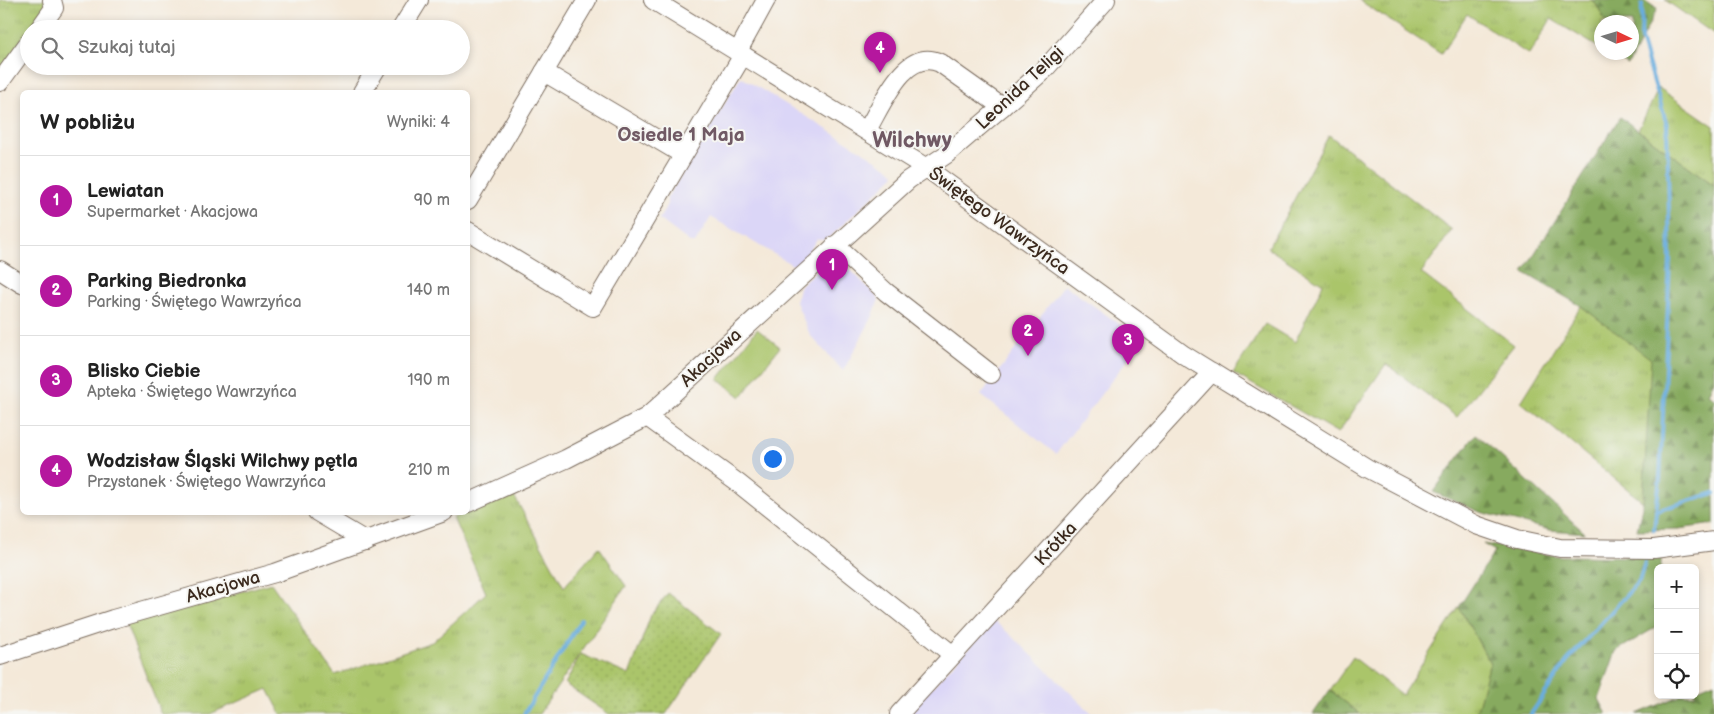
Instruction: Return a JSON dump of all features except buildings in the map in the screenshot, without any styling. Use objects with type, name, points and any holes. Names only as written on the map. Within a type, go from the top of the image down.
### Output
[{"type":"street","points":[[45,20],[54,8],[52,0]]},
{"type":"street","points":[[407,20],[419,0]]},
{"type":"street","points":[[470,197],[587,0]]},
{"type":"street","name":"Świętego Wawrzyńca","points":[[653,0],[925,167],[1090,288],[1212,372],[1367,468],[1476,525],[1509,536],[1560,548],[1654,549],[1714,540]]},
{"type":"street","points":[[470,232],[593,307],[741,53],[766,0]]},
{"type":"street","name":"Leonida Teligi","points":[[925,167],[947,154],[1045,69],[1106,0]]},
{"type":"street","points":[[0,82],[20,54]]},
{"type":"street","points":[[867,130],[901,75],[912,63],[919,59],[934,59],[940,62],[1002,108]]},
{"type":"street","points":[[544,72],[682,154]]},
{"type":"street","points":[[363,90],[372,75]]},
{"type":"street","name":"Akacjowa","points":[[470,502],[566,459],[647,417],[835,245],[925,167]]},
{"type":"street","points":[[835,245],[886,292],[991,374]]},
{"type":"street","points":[[0,270],[20,283]]},
{"type":"street","name":"Krótka","points":[[899,714],[1212,372]]},
{"type":"street","points":[[647,417],[738,482],[954,655]]},
{"type":"street","points":[[322,515],[366,541]]},
{"type":"street","name":"Akacjowa","points":[[0,656],[113,619],[275,573],[436,515]]},
{"type":"shaded area","points":[[741,77],[851,144],[893,171],[895,175],[831,236],[823,240],[817,239],[802,262],[796,267],[711,217],[695,243],[691,243],[659,219],[667,206],[667,198]]},
{"type":"shaded area","points":[[835,254],[879,299],[872,318],[843,371],[810,335],[796,302],[799,287]]},
{"type":"shaded area","points":[[1064,285],[1142,340],[1056,454],[981,395]]},
{"type":"shaded area","points":[[994,621],[1012,636],[1092,714],[907,714]]},
{"type":"green space","points":[[0,0],[47,0],[48,3],[36,20],[20,20],[20,43],[0,72]]},
{"type":"green space","points":[[1359,0],[1591,0],[1596,4],[1602,15],[1594,15],[1594,45],[1551,19],[1529,55],[1467,14],[1441,54]]},
{"type":"green space","points":[[1591,0],[1644,0],[1657,9],[1639,44],[1639,15],[1602,15],[1596,4]]},
{"type":"green space","points":[[1665,0],[1714,0],[1714,34]]},
{"type":"green space","points":[[1619,60],[1631,60],[1628,65]]},
{"type":"green space","points":[[1659,88],[1714,126],[1714,185],[1638,130]]},
{"type":"green space","points":[[1620,117],[1714,185],[1714,381],[1708,394],[1714,398],[1714,524],[1679,529],[1637,530],[1643,502],[1651,359],[1581,306],[1523,272]]},
{"type":"green space","points":[[1329,135],[1452,230],[1421,273],[1514,345],[1457,417],[1386,364],[1338,433],[1233,373],[1265,324],[1295,342],[1323,284],[1268,248]]},
{"type":"green space","points":[[1581,306],[1652,359],[1643,502],[1521,402]]},
{"type":"green space","points":[[757,329],[780,347],[741,397],[718,379]]},
{"type":"green space","points":[[1476,434],[1585,533],[1550,530],[1480,512],[1433,492]]},
{"type":"green space","points":[[513,494],[564,587],[599,547],[626,586],[539,714],[281,714],[268,689],[210,714],[161,714],[126,624],[271,583],[335,675],[432,642],[486,593],[453,518],[460,515],[470,515],[470,511]]},
{"type":"green space","points":[[1483,544],[1559,556],[1661,557],[1661,564],[1654,564],[1654,628],[1616,651],[1599,699],[1607,714],[1476,714],[1490,663],[1459,607],[1495,551]]},
{"type":"green space","points":[[668,593],[721,634],[666,714],[609,714],[565,684],[581,654],[629,675],[651,615]]},
{"type":"green space","points":[[1459,607],[1490,663],[1476,714],[1360,714],[1330,690],[1353,657],[1402,695]]},
{"type":"green space","points":[[1714,682],[1714,714],[1637,714],[1673,699],[1699,699],[1699,688]]},
{"type":"green space","points":[[1330,690],[1360,714],[1313,714]]},
{"type":"waterway","points":[[1642,4],[1641,39],[1667,125],[1670,260],[1660,478],[1654,530]]},
{"type":"waterway","points":[[1656,511],[1714,493]]},
{"type":"waterway","points":[[1531,714],[1567,661],[1639,581],[1645,562]]},
{"type":"waterway","points":[[524,714],[581,620]]},
{"type":"place","name":"Wodzisław Śląski Wilchwy pętla","points":[[880,73]]},
{"type":"place","name":"Lewiatan","points":[[832,290]]},
{"type":"place","name":"Parking Biedronka","points":[[1028,356]]},
{"type":"place","name":"Blisko Ciebie","points":[[1128,365]]},
{"type":"district","name":"Osiedle 1 Maja","points":[[681,135]]},
{"type":"district","name":"Wilchwy","points":[[912,140]]}]
